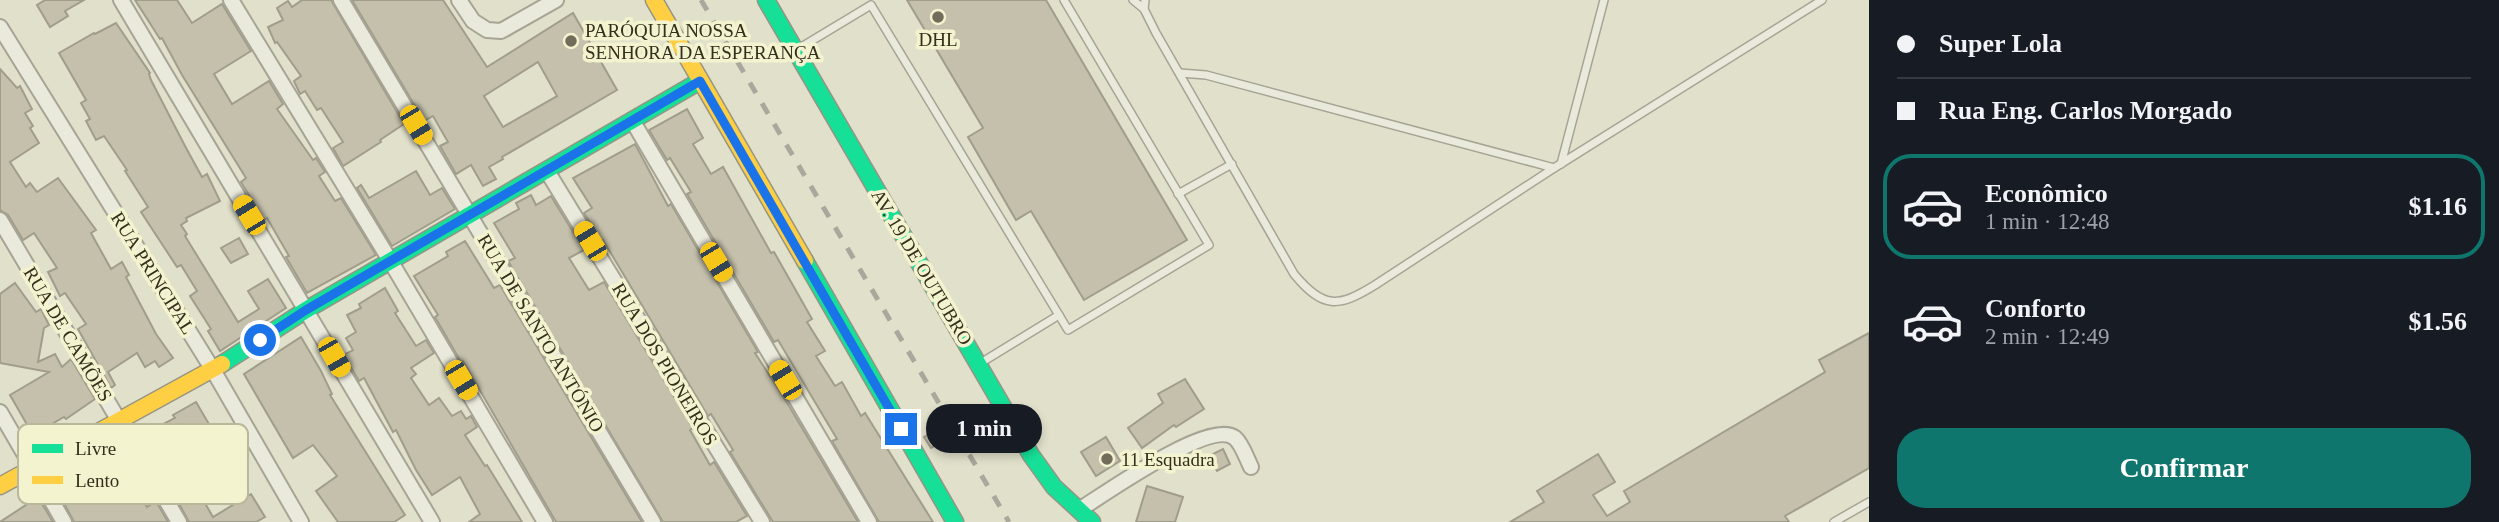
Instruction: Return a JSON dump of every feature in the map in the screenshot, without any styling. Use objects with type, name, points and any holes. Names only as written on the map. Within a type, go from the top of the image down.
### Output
[{"type":"street","points":[[121,0],[432,522]]},
{"type":"street","points":[[231,0],[391,261],[545,522]]},
{"type":"street","name":"RUA DE SANTO ANTÓNIO","points":[[341,0],[653,522]]},
{"type":"street","points":[[459,0],[472,21],[487,30],[502,31],[556,0]]},
{"type":"street","points":[[654,0],[955,522]]},
{"type":"street","name":"AV. 19 DE OUTUBRO","points":[[766,0],[1031,454],[1054,487],[1093,522]]},
{"type":"street","name":"RUA PRINCIPAL","points":[[0,27],[244,424]]},
{"type":"street","points":[[113,424],[213,370],[306,310],[700,81]]},
{"type":"street","points":[[632,120],[869,522]]},
{"type":"street","name":"RUA DOS PIONEIROS","points":[[547,171],[762,522]]},
{"type":"street","name":"RUA DE CAMÕES","points":[[0,220],[122,424]]},
{"type":"street","points":[[0,412],[18,443]]},
{"type":"street","name":"RUA PRINCIPAL","points":[[248,430],[301,522]]},
{"type":"street","points":[[1079,510],[1181,447],[1202,438],[1226,435],[1235,439],[1251,467]]},
{"type":"street","points":[[0,486],[18,476]]},
{"type":"street","points":[[54,504],[64,522]]},
{"type":"street","name":"RUA DE CAMÕES","points":[[169,504],[179,522]]},
{"type":"lane","points":[[794,51],[871,5],[1068,330],[1209,246],[1064,0]]},
{"type":"lane","points":[[1133,0],[1144,9],[1294,274],[1310,293],[1330,302],[1353,299],[1820,0]]},
{"type":"lane","points":[[1144,0],[1144,9]]},
{"type":"lane","points":[[1558,166],[1604,0]]},
{"type":"lane","points":[[1180,73],[1206,75],[1558,166]]},
{"type":"lane","points":[[1178,194],[1232,164]]},
{"type":"lane","points":[[979,364],[1059,315]]},
{"type":"lane","points":[[1835,522],[1869,502]]},
{"type":"building","points":[[45,0],[84,0],[65,11],[68,16],[50,27],[37,5]]},
{"type":"building","points":[[135,0],[177,0],[192,23],[222,4],[251,51],[214,74],[232,104],[269,81],[283,104],[277,109],[313,160],[316,158],[325,172],[319,176],[335,201],[341,198],[376,255],[307,293],[267,218],[264,220],[241,182],[246,178],[162,38],[160,39]]},
{"type":"building","points":[[302,0],[331,0],[404,124],[343,166],[333,148],[343,142],[321,108],[317,110],[305,91],[300,94],[294,81],[301,76],[277,42],[275,43],[268,27],[283,20],[277,8],[288,1],[292,7]]},
{"type":"building","points":[[352,0],[443,0],[487,67],[573,13],[617,90],[502,157],[503,159],[489,167],[496,179],[483,186],[471,165],[456,174],[440,146],[448,142],[433,116],[424,121]],"holes":[[[538,62],[557,96],[503,127],[484,96]]]},
{"type":"building","name":"DHL","points":[[907,0],[1046,0],[1187,240],[1084,300],[1031,211],[1016,220],[968,137],[983,128]]},
{"type":"building","points":[[116,23],[150,73],[151,80],[185,146],[202,177],[207,174],[220,201],[186,218],[187,221],[181,225],[187,234],[185,236],[238,322],[259,309],[248,291],[268,279],[286,308],[220,351],[208,331],[211,329],[190,296],[197,291],[181,265],[177,267],[141,212],[148,207],[125,171],[127,170],[104,136],[96,140],[86,121],[90,119],[81,103],[86,100],[59,53]]},
{"type":"building","points":[[0,69],[17,88],[20,86],[32,109],[25,113],[39,143],[10,162],[26,187],[30,183],[37,192],[58,178],[96,230],[91,233],[111,269],[122,262],[129,275],[126,277],[156,334],[173,358],[159,367],[155,361],[145,367],[137,353],[108,372],[115,385],[111,388],[78,329],[86,324],[65,293],[60,296],[48,272],[57,268],[34,233],[23,240],[8,215],[0,210]]},
{"type":"building","points":[[687,109],[703,138],[693,144],[711,174],[723,167],[812,319],[807,322],[825,351],[816,356],[835,386],[842,382],[861,416],[865,413],[933,522],[879,522],[832,441],[837,439],[778,340],[774,342],[687,194],[691,192],[649,130]]},
{"type":"building","points":[[635,144],[668,206],[671,204],[758,352],[755,353],[858,522],[773,522],[730,452],[733,450],[711,414],[708,416],[603,240],[584,213],[592,208],[573,178]]},
{"type":"building","points":[[416,171],[430,195],[442,188],[455,209],[392,246],[357,188],[361,185],[369,198]]},
{"type":"building","points":[[531,195],[536,205],[551,196],[584,250],[569,258],[589,290],[604,282],[693,428],[690,430],[710,465],[714,462],[747,516],[736,522],[663,522],[508,261],[515,258],[494,223],[519,209],[516,203]]},
{"type":"building","points":[[239,238],[248,254],[231,263],[221,248]]},
{"type":"building","points":[[465,241],[494,288],[500,285],[642,522],[556,522],[435,317],[438,315],[414,276],[448,256],[446,252]]},
{"type":"building","points":[[15,283],[36,312],[41,309],[49,325],[44,328],[38,362],[55,354],[62,367],[71,359],[95,399],[66,419],[64,417],[52,424],[27,424],[10,395],[49,372],[0,363],[0,294]]},
{"type":"building","points":[[385,288],[398,311],[395,313],[416,346],[426,340],[434,353],[411,368],[416,374],[411,378],[429,405],[439,398],[452,416],[461,411],[466,419],[471,416],[477,427],[465,435],[522,522],[469,522],[480,514],[460,477],[432,495],[364,378],[359,381],[344,355],[353,350],[346,338],[356,332],[347,315],[361,308],[359,304]]},
{"type":"building","points":[[1869,333],[1869,468],[1785,516],[1789,522],[1510,522],[1544,502],[1537,491],[1598,454],[1615,482],[1593,495],[1607,516],[1630,502],[1624,491],[1825,372],[1819,360]]},
{"type":"building","points":[[301,337],[321,371],[332,394],[330,395],[405,515],[394,522],[338,522],[316,491],[337,476],[313,445],[293,458],[244,374]]},
{"type":"building","points":[[1185,379],[1204,409],[1176,427],[1174,425],[1142,448],[1128,428],[1163,403],[1158,394]]},
{"type":"building","points":[[196,402],[209,424],[163,424],[175,418],[173,415]]},
{"type":"building","points":[[938,429],[944,441],[931,448],[924,437]]},
{"type":"building","name":"11 Esquadra","points":[[1106,437],[1120,461],[1096,476],[1081,452]]},
{"type":"building","points":[[1223,449],[1230,464],[1217,471],[1209,456]]},
{"type":"building","points":[[1147,486],[1183,497],[1175,522],[1136,522]]},
{"type":"building","points":[[251,494],[265,517],[256,522],[189,522],[179,504],[205,504],[213,517],[234,504],[248,504],[248,496]]},
{"type":"building","points":[[27,504],[42,504],[53,522],[0,522]]},
{"type":"building","points":[[64,504],[145,504],[147,507],[158,504],[168,522],[74,522]]},
{"type":"railway","points":[[701,0],[1009,522]]},
{"type":"traffic: fast","points":[[766,0],[1031,455],[1054,487],[1092,522]]},
{"type":"traffic: fast","points":[[222,364],[306,310],[700,81]]},
{"type":"traffic: fast","points":[[805,261],[955,522]]},
{"type":"traffic: slow","points":[[654,0],[805,261]]},
{"type":"traffic: slow","points":[[113,424],[222,364]]},
{"type":"traffic: slow","points":[[0,486],[18,476]]},
{"type":"place","name":"DHL","points":[[938,17]]},
{"type":"place","name":"PARÓQUIA NOSSA SENHORA DA ESPERANÇA","points":[[571,41]]},
{"type":"place","name":"11 Esquadra","points":[[1107,459]]},
{"type":"route","points":[[260,340],[306,310],[700,81],[901,429]]}]
